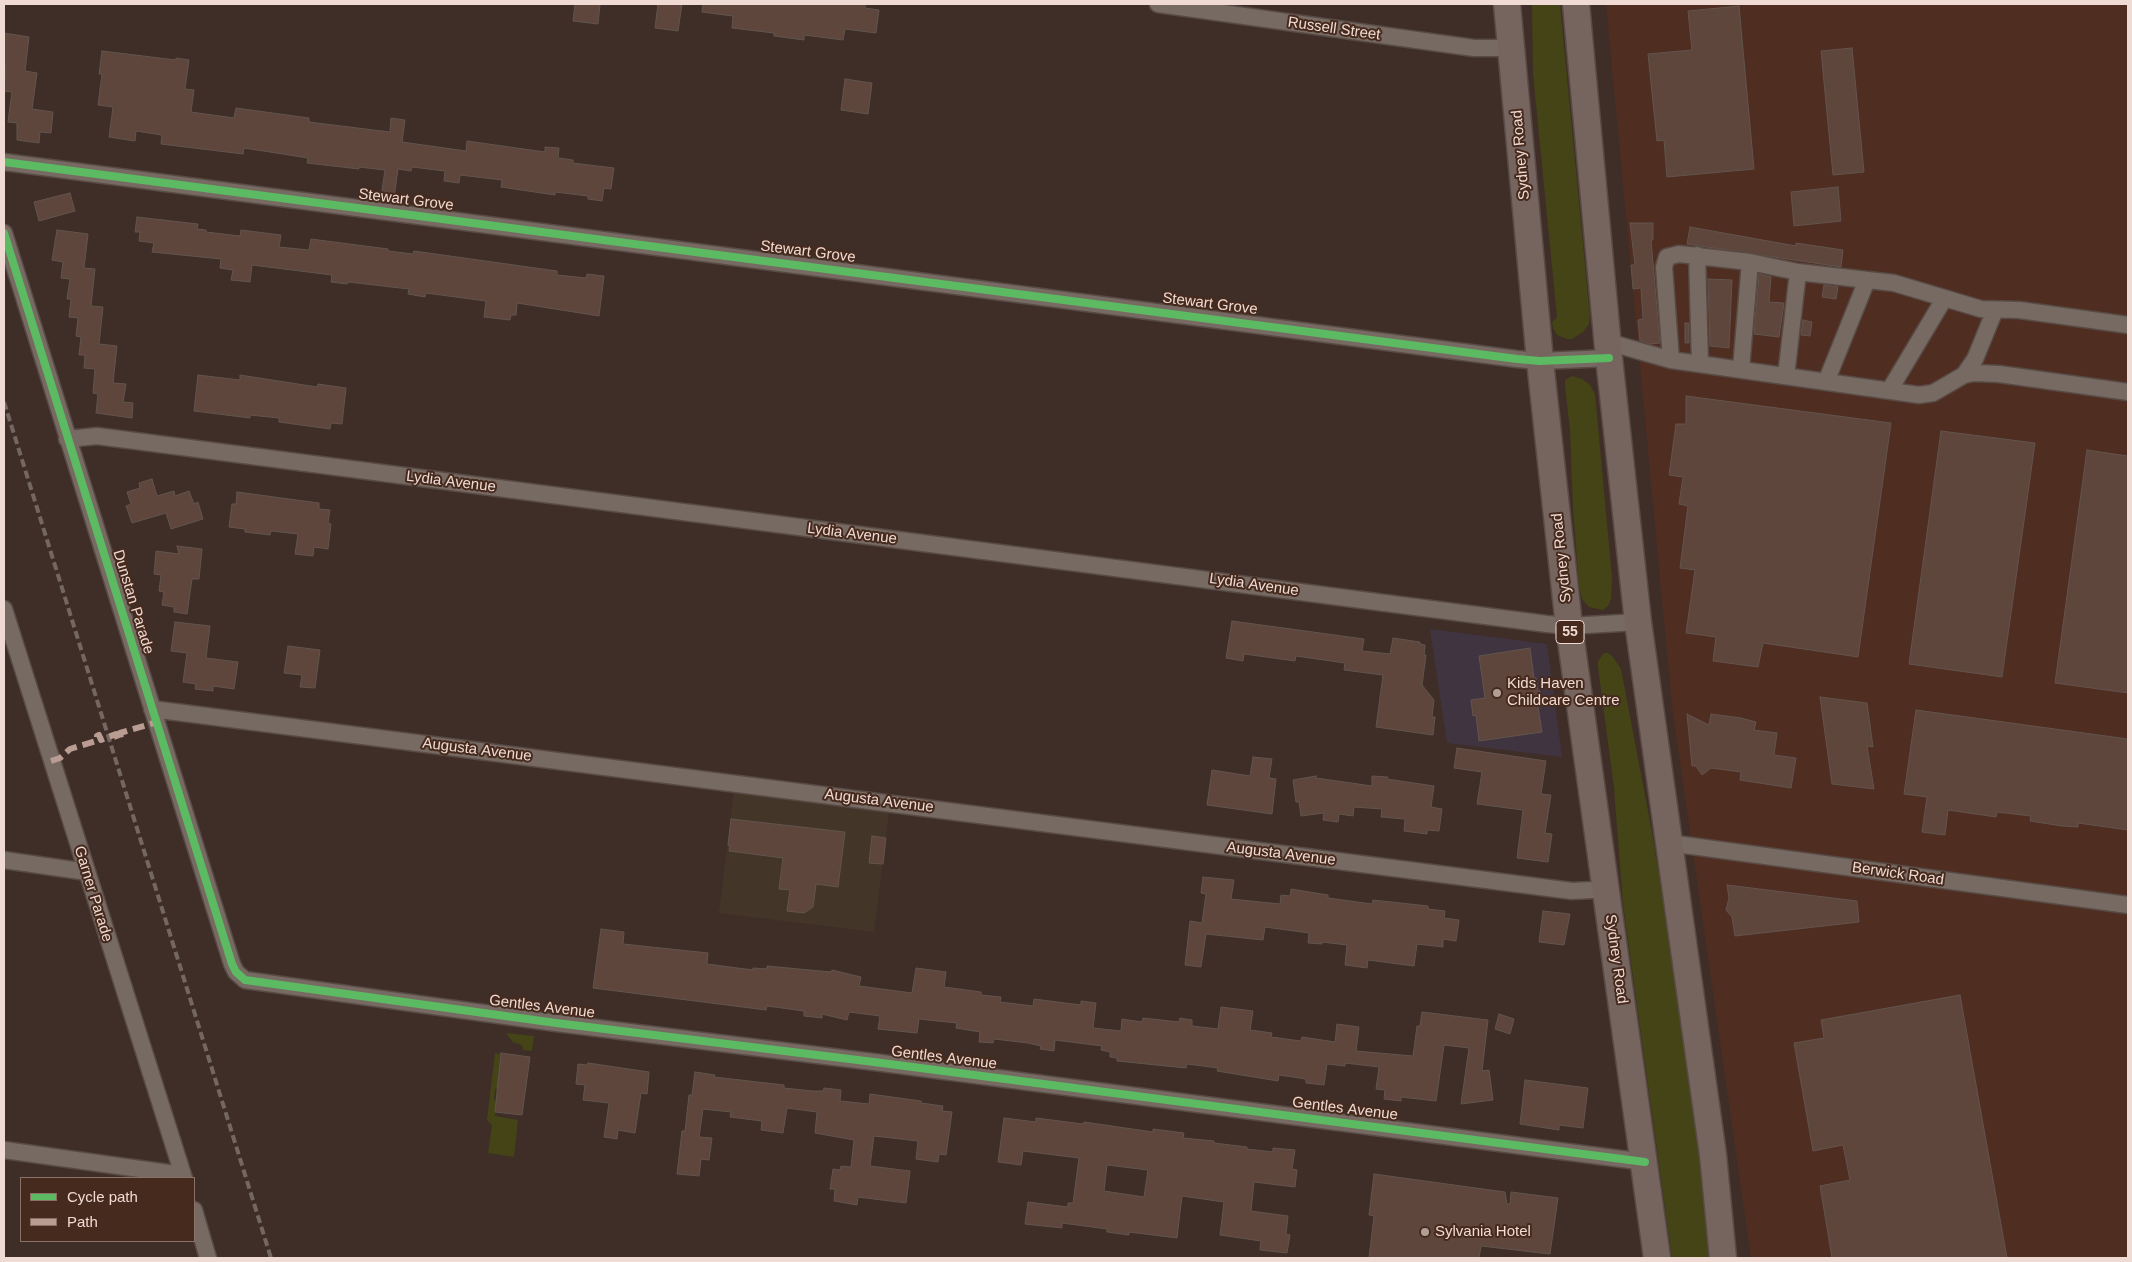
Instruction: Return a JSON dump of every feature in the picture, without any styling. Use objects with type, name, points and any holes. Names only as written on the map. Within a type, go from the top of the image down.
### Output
[{"type":"highway","name":"Sydney Road","points":[[1507,4],[1540,361],[1569,626],[1657,1258]]},
{"type":"highway","points":[[1576,4],[1609,350],[1638,622],[1712,1146],[1723,1258]]},
{"type":"street","name":"Russell Street","points":[[1158,4],[1189,6],[1474,48],[1511,48]]},
{"type":"street","name":"Stewart Grove","points":[[4,162],[1540,361],[1609,350],[1925,395],[1933,393],[1964,375]]},
{"type":"street","name":"Dunstan Parade","points":[[4,233],[232,964],[240,977]]},
{"type":"street","points":[[1671,360],[1664,267],[1667,257],[1673,255],[1697,255],[1750,262],[1798,272],[1909,286],[1975,308],[2019,310],[2128,326]]},
{"type":"street","points":[[1697,255],[1700,364]]},
{"type":"street","points":[[1741,369],[1750,262]]},
{"type":"street","points":[[1786,376],[1798,272]]},
{"type":"street","points":[[1826,382],[1867,280]]},
{"type":"street","points":[[1889,391],[1944,299]]},
{"type":"street","points":[[1964,375],[1975,360],[1995,310]]},
{"type":"street","points":[[1964,375],[1974,373],[1999,374],[2128,392]]},
{"type":"street","name":"Lydia Avenue","points":[[68,439],[97,436],[1546,624],[1569,626],[1638,622]]},
{"type":"street","name":"Garner Parade","points":[[4,608],[184,1177]]},
{"type":"street","name":"Augusta Avenue","points":[[152,709],[1572,891],[1606,887]]},
{"type":"street","name":"Berwick Road","points":[[1669,843],[2128,905]]},
{"type":"street","points":[[4,860],[87,872]]},
{"type":"street","name":"Gentles Avenue","points":[[240,977],[252,982],[556,1024],[874,1062],[1645,1162]]},
{"type":"street","points":[[4,1150],[184,1177]]},
{"type":"street","points":[[195,1213],[208,1258]]},
{"type":"shaded area","points":[[1532,4],[1560,4],[1590,317],[1589,324],[1583,332],[1572,339],[1557,335],[1552,322],[1557,317],[1533,74]]},
{"type":"shaded area","points":[[1606,4],[2128,4],[2128,1258],[1751,1258],[1672,706]]},
{"type":"shaded area","points":[[1572,376],[1582,379],[1590,385],[1595,394],[1612,577],[1611,599],[1608,606],[1603,610],[1589,607],[1582,599],[1579,585],[1573,508],[1570,430],[1565,387],[1565,380]]},
{"type":"shaded area","name":"Kids Haven Childcare Centre","points":[[1430,629],[1547,644],[1562,757],[1447,743]]},
{"type":"shaded area","points":[[1604,653],[1608,653],[1613,657],[1621,669],[1652,832],[1670,943],[1698,1149],[1710,1258],[1672,1258],[1623,904],[1614,788],[1598,667],[1598,661]]},
{"type":"shaded area","points":[[734,792],[889,811],[874,932],[719,913]]},
{"type":"shaded area","points":[[506,1033],[534,1036],[532,1051],[523,1050],[522,1045],[513,1042]]},
{"type":"shaded area","points":[[495,1053],[500,1054],[499,1085],[498,1089],[495,1089],[494,1099],[496,1100],[495,1116],[518,1120],[514,1157],[488,1153],[492,1125],[487,1120]]},
{"type":"building","points":[[575,4],[600,4],[598,24],[573,21]]},
{"type":"building","points":[[658,4],[682,4],[678,31],[655,28]]},
{"type":"building","points":[[703,4],[865,4],[865,8],[879,10],[876,33],[845,29],[843,40],[804,35],[804,40],[774,36],[774,33],[732,28],[733,16],[702,12]]},
{"type":"building","points":[[1739,6],[1754,169],[1667,177],[1664,140],[1657,141],[1648,54],[1692,50],[1688,11]]},
{"type":"building","points":[[4,33],[29,37],[25,71],[37,73],[32,109],[53,112],[51,133],[40,132],[39,143],[17,140],[17,123],[8,122],[12,92],[4,91],[6,65],[4,65]]},
{"type":"building","points":[[1852,48],[1864,172],[1833,175],[1821,51]]},
{"type":"building","points":[[102,51],[189,60],[185,89],[194,90],[191,112],[234,118],[236,108],[309,118],[309,122],[390,132],[391,118],[405,120],[402,142],[466,151],[467,141],[545,152],[545,147],[559,148],[558,158],[573,160],[573,163],[614,168],[611,189],[604,188],[602,201],[588,199],[588,196],[555,192],[555,195],[501,187],[502,180],[460,175],[459,183],[444,181],[445,171],[412,167],[411,171],[398,169],[394,198],[381,197],[385,170],[307,163],[308,158],[244,148],[243,154],[161,144],[162,135],[136,131],[135,141],[109,137],[113,107],[98,105],[102,74],[99,74]]},
{"type":"building","points":[[845,79],[872,83],[868,114],[841,110]]},
{"type":"building","points":[[1838,187],[1841,221],[1794,226],[1791,192]]},
{"type":"building","points":[[70,193],[75,211],[39,221],[34,202]]},
{"type":"building","points":[[137,217],[198,224],[197,229],[206,230],[206,232],[240,236],[241,230],[281,235],[279,247],[309,250],[311,239],[388,249],[388,251],[413,254],[414,251],[557,271],[557,275],[586,278],[587,274],[604,276],[599,316],[517,303],[516,315],[511,315],[510,320],[484,317],[486,301],[426,293],[425,297],[408,294],[409,289],[348,282],[347,284],[331,282],[332,275],[252,265],[250,282],[231,280],[233,270],[220,268],[221,259],[152,252],[154,243],[139,241],[140,232],[135,232]]},
{"type":"building","points":[[1630,223],[1653,223],[1653,240],[1651,240],[1660,343],[1650,344],[1640,341],[1638,320],[1643,319],[1641,288],[1633,289],[1631,265],[1635,265]]},
{"type":"building","points":[[1690,227],[1796,246],[1796,243],[1843,250],[1841,267],[1687,244]]},
{"type":"building","points":[[57,230],[88,234],[84,268],[95,269],[91,306],[103,307],[99,344],[117,346],[113,383],[126,384],[123,402],[133,403],[132,418],[96,413],[98,394],[93,393],[95,369],[84,368],[85,355],[79,355],[81,337],[76,336],[78,318],[69,317],[71,299],[67,299],[70,279],[61,278],[63,262],[52,260]]},
{"type":"building","points":[[1759,274],[1771,277],[1769,302],[1784,303],[1779,337],[1754,334]]},
{"type":"building","points":[[1708,279],[1732,280],[1729,348],[1710,346]]},
{"type":"building","points":[[1824,285],[1838,287],[1836,299],[1822,297]]},
{"type":"building","points":[[1803,320],[1812,322],[1810,336],[1801,335]]},
{"type":"building","points":[[1685,323],[1689,323],[1689,343],[1685,343]]},
{"type":"building","points":[[198,375],[240,380],[240,375],[317,387],[318,384],[346,388],[342,424],[331,423],[330,429],[279,422],[279,418],[250,415],[250,418],[194,411]]},
{"type":"building","points":[[1686,396],[1891,423],[1858,657],[1763,643],[1758,667],[1713,661],[1716,637],[1686,633],[1695,570],[1680,568],[1688,506],[1679,504],[1683,477],[1669,475],[1676,424],[1686,424]]},
{"type":"building","points":[[1941,431],[2035,443],[2002,677],[1909,664]]},
{"type":"building","points":[[2087,450],[2128,456],[2128,693],[2055,683]]},
{"type":"building","points":[[152,479],[157,496],[174,491],[175,496],[189,491],[194,504],[198,502],[203,519],[171,529],[166,513],[132,523],[126,506],[131,504],[127,492],[140,488],[139,483]]},
{"type":"building","points":[[237,492],[319,503],[319,509],[330,510],[328,523],[331,524],[328,549],[314,547],[313,556],[295,554],[298,534],[271,531],[270,535],[245,532],[245,529],[229,527],[232,504],[236,504]]},
{"type":"building","points":[[177,546],[202,549],[199,579],[192,579],[187,614],[174,612],[174,607],[162,605],[164,592],[159,591],[161,575],[154,574],[156,551],[179,554]]},
{"type":"building","points":[[1232,621],[1364,639],[1362,651],[1390,654],[1393,638],[1420,642],[1420,644],[1425,645],[1424,655],[1426,655],[1422,685],[1434,700],[1432,717],[1435,717],[1433,735],[1376,727],[1383,675],[1344,670],[1345,663],[1296,656],[1295,661],[1244,654],[1243,661],[1226,658]]},
{"type":"building","points":[[175,622],[210,626],[206,658],[238,662],[234,689],[213,686],[213,691],[195,689],[196,684],[183,682],[187,653],[171,651]]},
{"type":"building","points":[[288,646],[320,650],[315,688],[300,687],[302,675],[284,673]]},
{"type":"building","points":[[1530,648],[1534,678],[1536,678],[1538,691],[1540,691],[1542,706],[1538,707],[1542,732],[1479,741],[1476,715],[1473,716],[1471,700],[1485,698],[1479,656]]},
{"type":"building","points":[[1820,697],[1867,703],[1873,747],[1867,746],[1874,789],[1832,784]]},
{"type":"building","points":[[1916,710],[2128,739],[2128,830],[2078,823],[2078,827],[2062,826],[2030,821],[2031,816],[1997,812],[1996,817],[1948,810],[1945,835],[1922,832],[1927,797],[1904,794]]},
{"type":"building","points":[[1687,714],[1709,725],[1711,714],[1741,718],[1756,722],[1754,730],[1777,733],[1774,755],[1796,758],[1791,788],[1740,780],[1741,772],[1711,768],[1702,775],[1696,766],[1692,766]]},
{"type":"building","points":[[1457,748],[1546,761],[1541,794],[1551,795],[1545,833],[1552,834],[1548,862],[1517,858],[1523,810],[1477,804],[1482,772],[1454,768]]},
{"type":"building","points":[[1253,757],[1272,759],[1269,778],[1276,779],[1272,814],[1207,805],[1212,770],[1250,776]]},
{"type":"building","points":[[1316,776],[1316,778],[1372,786],[1372,776],[1388,777],[1387,779],[1434,786],[1431,807],[1442,809],[1439,831],[1427,830],[1427,834],[1404,831],[1405,819],[1381,817],[1382,809],[1354,807],[1353,816],[1339,814],[1338,822],[1323,820],[1324,813],[1301,816],[1299,802],[1296,802],[1293,780]]},
{"type":"building","points":[[731,819],[845,832],[838,887],[816,884],[813,907],[804,913],[787,911],[790,890],[779,889],[783,858],[729,851]]},
{"type":"building","points":[[872,836],[886,838],[883,864],[869,863]]},
{"type":"building","points":[[1203,877],[1234,880],[1231,899],[1280,904],[1281,895],[1290,896],[1291,889],[1328,895],[1328,898],[1372,904],[1373,900],[1428,906],[1428,909],[1445,911],[1444,918],[1459,920],[1456,941],[1443,939],[1443,947],[1417,944],[1414,966],[1368,960],[1367,968],[1345,965],[1347,945],[1322,942],[1322,944],[1308,943],[1309,933],[1265,927],[1263,940],[1206,934],[1201,967],[1185,965],[1190,921],[1202,923],[1206,894],[1201,893]]},
{"type":"building","points":[[1727,885],[1857,901],[1859,922],[1735,936],[1732,917],[1726,910],[1729,898]]},
{"type":"building","points":[[1543,911],[1570,914],[1564,945],[1539,942]]},
{"type":"building","points":[[601,929],[624,932],[623,944],[708,953],[707,964],[753,970],[753,968],[767,969],[767,966],[831,972],[832,970],[861,977],[859,986],[912,993],[916,968],[946,972],[944,987],[1001,997],[1000,1002],[1033,1006],[1034,999],[1081,1005],[1081,1001],[1096,1003],[1093,1028],[1121,1031],[1122,1019],[1142,1022],[1143,1018],[1179,1022],[1180,1018],[1192,1020],[1192,1026],[1218,1029],[1221,1007],[1253,1011],[1250,1030],[1272,1033],[1271,1037],[1301,1041],[1302,1037],[1335,1042],[1337,1024],[1359,1027],[1356,1051],[1413,1056],[1417,1026],[1420,1026],[1422,1012],[1488,1020],[1482,1071],[1489,1070],[1493,1100],[1461,1104],[1469,1048],[1444,1045],[1436,1101],[1401,1097],[1401,1101],[1384,1099],[1385,1090],[1376,1089],[1379,1067],[1345,1063],[1345,1066],[1327,1064],[1324,1085],[1306,1083],[1306,1079],[1279,1075],[1278,1081],[1217,1071],[1218,1068],[1187,1064],[1186,1068],[1117,1061],[1117,1058],[1110,1057],[1110,1052],[1101,1050],[1102,1046],[1055,1040],[1054,1051],[1040,1049],[1041,1046],[1028,1043],[994,1039],[993,1043],[979,1042],[980,1032],[956,1028],[957,1023],[919,1019],[917,1033],[878,1029],[880,1016],[849,1012],[847,1020],[822,1014],[822,1018],[804,1016],[804,1011],[767,1006],[766,1010],[593,988]]},
{"type":"building","points":[[1960,995],[2007,1258],[1832,1258],[1820,1186],[1850,1180],[1843,1145],[1813,1151],[1794,1043],[1824,1038],[1821,1020]]},
{"type":"building","points":[[1499,1014],[1514,1019],[1510,1034],[1495,1029]]},
{"type":"building","points":[[501,1053],[530,1057],[522,1115],[495,1112]]},
{"type":"building","points":[[588,1063],[649,1072],[647,1094],[641,1093],[635,1133],[618,1130],[617,1139],[604,1137],[609,1103],[583,1100],[585,1085],[576,1084],[578,1064],[587,1065]]},
{"type":"building","points":[[695,1072],[715,1075],[714,1077],[784,1085],[784,1088],[812,1091],[823,1091],[824,1088],[841,1090],[840,1101],[869,1104],[870,1094],[943,1106],[942,1111],[952,1112],[946,1155],[939,1154],[938,1162],[916,1159],[918,1141],[874,1136],[870,1166],[910,1171],[906,1203],[858,1197],[857,1205],[834,1201],[835,1189],[830,1189],[833,1169],[840,1170],[841,1166],[851,1167],[854,1140],[815,1133],[817,1112],[787,1108],[783,1133],[761,1130],[762,1121],[730,1117],[731,1112],[703,1109],[699,1137],[712,1138],[709,1160],[701,1159],[699,1176],[677,1174],[682,1131],[685,1131],[689,1095],[692,1095]]},
{"type":"building","points":[[1525,1080],[1588,1088],[1583,1128],[1559,1125],[1559,1130],[1520,1124]]},
{"type":"building","points":[[1004,1118],[1036,1122],[1036,1118],[1083,1124],[1084,1122],[1153,1132],[1153,1129],[1184,1133],[1183,1138],[1214,1141],[1214,1143],[1247,1147],[1247,1149],[1273,1152],[1273,1148],[1295,1150],[1292,1169],[1297,1170],[1295,1187],[1254,1182],[1251,1211],[1288,1216],[1286,1234],[1290,1235],[1287,1253],[1260,1250],[1261,1241],[1220,1235],[1224,1202],[1182,1196],[1177,1238],[1129,1232],[1129,1235],[1107,1232],[1107,1229],[1062,1223],[1062,1228],[1025,1224],[1028,1202],[1068,1207],[1068,1203],[1073,1203],[1079,1158],[1023,1151],[1021,1165],[998,1162]],"holes":[[[1107,1165],[1148,1170],[1144,1197],[1104,1191]]]},
{"type":"building","name":"Sylvania Hotel","points":[[1374,1174],[1505,1192],[1507,1204],[1510,1204],[1511,1192],[1558,1198],[1550,1254],[1481,1246],[1479,1258],[1369,1258],[1374,1216],[1369,1215]]},
{"type":"railway","points":[[4,402],[271,1258]]},
{"type":"marked path","points":[[51,761],[60,758],[70,749],[96,741],[99,735],[101,740],[116,734],[118,740],[121,739],[120,733],[157,722]]},
{"type":"cycle path","points":[[4,162],[1517,359],[1540,361],[1609,358]]},
{"type":"cycle path","points":[[4,233],[232,964],[236,972],[245,980],[556,1023],[874,1062],[1645,1162]]},
{"type":"place","name":"Kids Haven Childcare Centre","points":[[1497,693]]},
{"type":"place","name":"Sylvania Hotel","points":[[1425,1232]]}]
